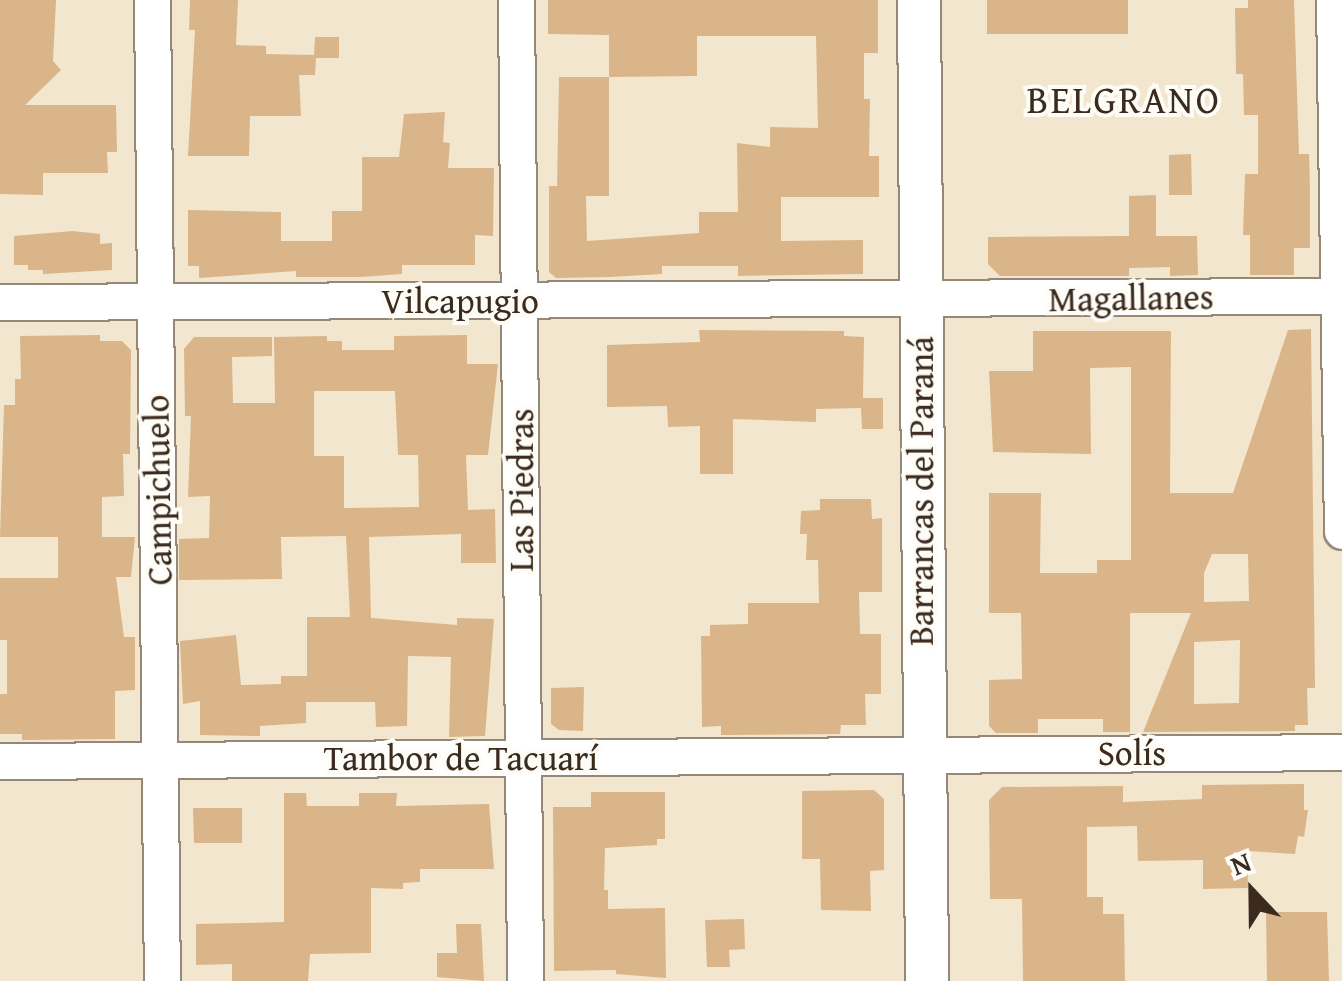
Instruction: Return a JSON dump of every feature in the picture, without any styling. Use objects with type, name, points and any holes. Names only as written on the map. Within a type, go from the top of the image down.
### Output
[{"type":"main road","name":"Barrancas del Paraná","points":[[918,0],[927,981]]},
{"type":"street","name":"Campichuelo","points":[[152,0],[162,981]]},
{"type":"street","name":"Las Piedras","points":[[516,0],[525,981]]},
{"type":"street","points":[[1334,0],[1342,530]]},
{"type":"street","name":"Magallanes","points":[[921,300],[1339,296]]},
{"type":"street","name":"Vilcapugio","points":[[0,302],[921,300]]},
{"type":"street","name":"Solís","points":[[922,753],[1342,752]]},
{"type":"street","name":"Tambor de Tacuarí","points":[[0,761],[922,753]]},
{"type":"building","points":[[0,0],[56,0],[53,61],[61,70],[25,105],[116,105],[117,152],[107,152],[108,173],[43,173],[43,195],[0,194]]},
{"type":"building","points":[[190,0],[238,0],[236,45],[266,46],[266,54],[314,55],[315,37],[339,37],[339,58],[316,58],[315,75],[299,75],[301,116],[250,116],[249,156],[188,156],[195,30],[189,30]]},
{"type":"building","points":[[548,0],[878,0],[878,53],[864,53],[864,99],[870,99],[869,156],[879,156],[879,197],[781,197],[781,241],[863,240],[863,274],[738,276],[738,266],[662,266],[662,274],[556,278],[549,272],[549,186],[557,186],[559,77],[609,77],[609,35],[548,34]],"holes":[[[697,36],[816,36],[818,128],[770,127],[770,147],[737,143],[738,212],[699,212],[699,233],[587,241],[586,196],[609,196],[609,77],[697,76]]]},
{"type":"building","points":[[987,0],[1128,0],[1128,34],[987,34]]},
{"type":"building","points":[[1248,0],[1294,0],[1299,154],[1309,154],[1310,248],[1294,248],[1294,275],[1250,275],[1250,235],[1243,235],[1245,174],[1258,174],[1258,115],[1244,115],[1243,74],[1236,74],[1235,8],[1248,8]]},
{"type":"building","points":[[445,112],[443,142],[450,143],[448,168],[494,168],[493,236],[475,235],[475,265],[402,265],[402,274],[361,277],[296,277],[296,271],[199,278],[199,266],[188,266],[188,210],[281,212],[281,241],[332,241],[332,211],[362,211],[362,157],[399,157],[404,114]]},
{"type":"building","points":[[1191,154],[1192,195],[1169,195],[1169,155]]},
{"type":"building","points":[[1156,195],[1156,236],[1197,236],[1198,275],[1170,276],[1170,267],[1129,268],[1129,276],[1000,276],[988,264],[988,237],[1129,236],[1129,196]]},
{"type":"building","points":[[73,231],[100,234],[100,244],[112,243],[112,270],[43,274],[43,270],[28,270],[28,265],[14,265],[14,236]]},
{"type":"building","points":[[1311,329],[1315,688],[1307,688],[1308,725],[1295,725],[1295,731],[1143,732],[1191,613],[1130,613],[1130,732],[1103,732],[1103,719],[1038,719],[1038,733],[996,733],[989,726],[989,680],[1022,679],[1021,613],[989,613],[989,493],[1041,493],[1040,573],[1097,573],[1097,560],[1131,560],[1131,367],[1090,368],[1091,454],[993,452],[989,371],[1033,371],[1033,331],[1171,331],[1170,493],[1233,493],[1288,330]],"holes":[[[1212,554],[1248,554],[1249,601],[1204,602],[1204,573]],[[1240,640],[1239,703],[1194,704],[1194,642]]]},
{"type":"building","points":[[699,330],[844,331],[844,336],[864,337],[863,398],[883,398],[883,429],[862,429],[861,408],[816,409],[816,422],[733,419],[733,474],[700,474],[700,426],[668,427],[667,406],[607,407],[607,345],[700,342]]},
{"type":"building","points":[[100,335],[100,341],[122,341],[131,350],[130,454],[123,454],[124,496],[102,497],[102,537],[135,537],[131,577],[116,577],[124,637],[135,637],[135,690],[115,691],[115,739],[22,740],[22,734],[0,734],[0,694],[7,694],[7,640],[0,640],[0,578],[58,578],[58,537],[0,537],[4,405],[15,405],[15,379],[21,379],[20,336]]},
{"type":"building","points":[[467,335],[467,364],[498,364],[488,455],[466,455],[468,510],[495,509],[496,563],[461,563],[461,534],[369,537],[371,618],[457,625],[457,618],[494,619],[485,736],[449,737],[451,657],[408,656],[407,726],[376,727],[375,702],[306,702],[306,723],[260,726],[260,736],[200,735],[200,701],[183,704],[180,641],[236,635],[241,685],[281,684],[281,676],[307,676],[307,617],[350,617],[346,536],[281,537],[282,579],[179,580],[179,539],[209,538],[210,496],[188,497],[191,416],[185,416],[184,349],[194,337],[272,337],[272,356],[232,357],[233,403],[275,403],[274,337],[327,336],[327,341],[342,341],[342,350],[394,350],[394,336]],"holes":[[[314,391],[395,391],[398,455],[418,455],[419,507],[344,508],[344,456],[314,456]]]},
{"type":"building","points":[[820,499],[871,499],[872,519],[882,518],[882,592],[859,592],[860,634],[881,634],[881,694],[865,694],[866,725],[841,725],[840,734],[721,735],[721,726],[702,727],[701,636],[710,636],[710,625],[748,624],[748,603],[819,603],[818,560],[806,560],[807,534],[800,534],[801,511],[820,510]]},
{"type":"building","points":[[584,687],[583,731],[559,730],[551,724],[551,688]]},
{"type":"building","points":[[1304,784],[1304,810],[1308,810],[1304,837],[1298,836],[1295,854],[1247,851],[1248,888],[1203,889],[1203,860],[1138,861],[1137,826],[1087,827],[1087,897],[1103,897],[1103,914],[1124,914],[1125,981],[1023,981],[1022,899],[990,899],[989,800],[1002,787],[1123,786],[1123,802],[1202,799],[1202,785]]},
{"type":"building","points":[[874,790],[884,799],[884,870],[870,871],[871,911],[821,910],[820,859],[802,859],[802,791]]},
{"type":"building","points":[[591,792],[665,792],[665,839],[657,839],[657,845],[605,848],[604,890],[608,890],[608,909],[665,908],[666,978],[616,974],[616,970],[554,971],[553,807],[591,807]]},
{"type":"building","points":[[284,793],[306,793],[307,806],[359,806],[359,793],[397,793],[396,806],[489,804],[494,869],[420,869],[420,882],[403,883],[403,889],[371,888],[371,953],[310,954],[308,981],[232,981],[232,964],[196,965],[196,924],[284,922]]},
{"type":"building","points":[[193,808],[242,808],[242,843],[194,843]]},
{"type":"building","points":[[1266,912],[1327,912],[1329,981],[1267,981]]},
{"type":"building","points":[[744,919],[745,949],[729,950],[730,967],[707,967],[705,920]]},
{"type":"building","points":[[456,924],[481,924],[484,981],[437,977],[437,953],[457,953]]},
{"type":"district","name":"BELGRANO","points":[[1124,100]]}]
